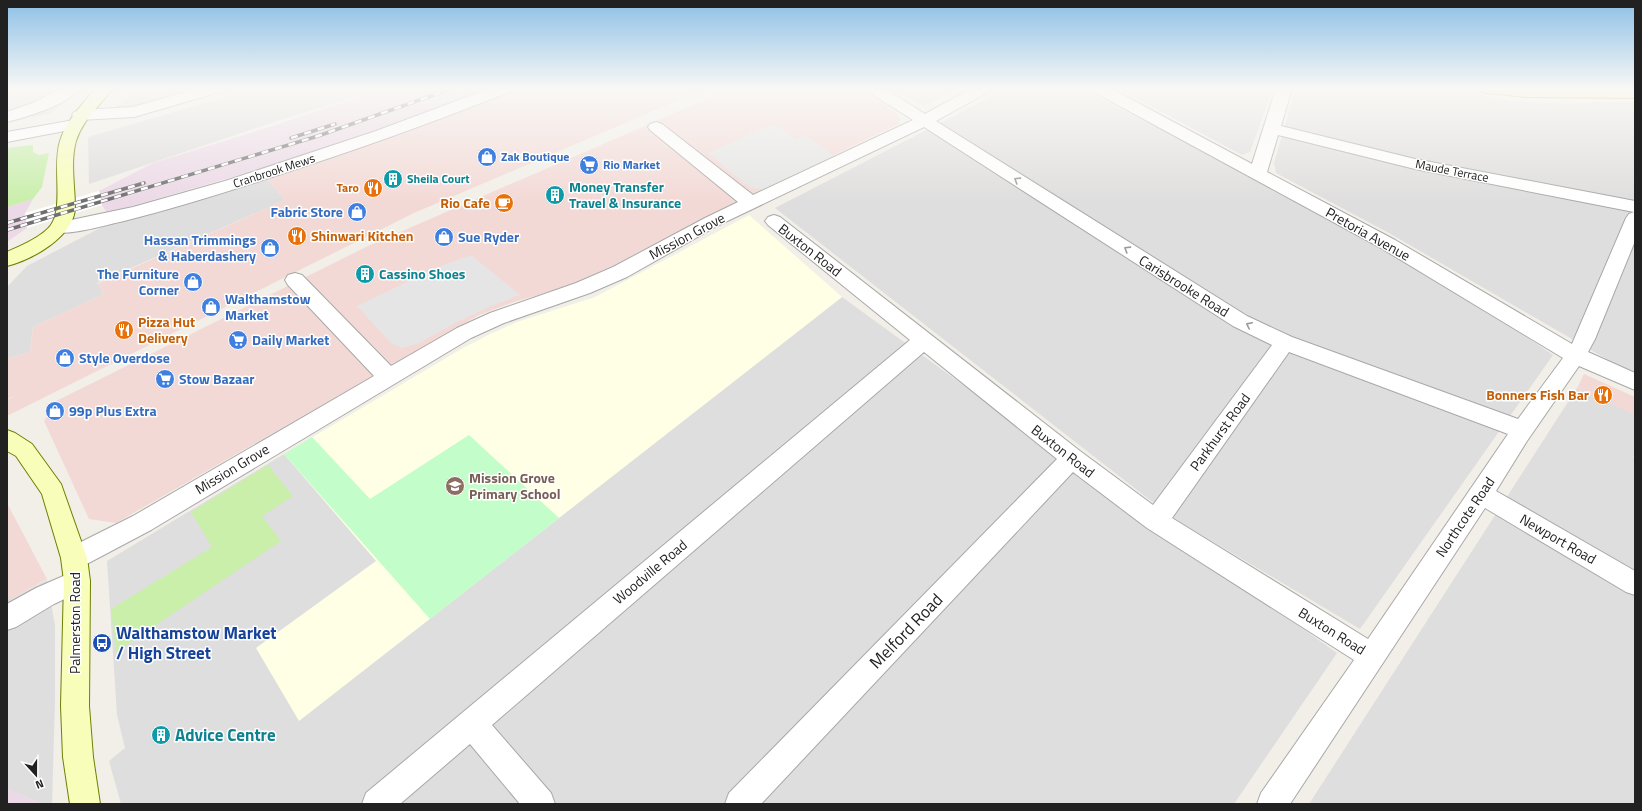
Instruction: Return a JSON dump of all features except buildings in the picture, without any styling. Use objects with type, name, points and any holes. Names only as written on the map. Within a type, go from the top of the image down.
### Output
[{"type":"street","points":[[7,137],[53,126]]},
{"type":"street","points":[[7,260],[41,243],[59,228],[66,210],[66,153],[75,126]]},
{"type":"street","name":"Cranbrook Mews","points":[[59,228],[95,222],[224,187],[410,126]]},
{"type":"street","name":"Mission Grove","points":[[7,618],[45,596],[76,569],[142,523],[464,333],[497,318],[583,288],[620,272],[698,228],[914,126]]},
{"type":"street","name":"Carisbrooke Road","points":[[932,126],[1240,321],[1285,342],[1522,430]]},
{"type":"street","name":"Pretoria Avenue","points":[[1168,126],[1388,244],[1576,356],[1635,382]]},
{"type":"street","points":[[656,127],[751,203]]},
{"type":"street","points":[[1258,174],[1271,128]]},
{"type":"street","name":"Maude Terrace","points":[[1271,128],[1414,164],[1635,207]]},
{"type":"street","name":"Northcote Road","points":[[1272,804],[1481,494],[1522,430],[1576,356],[1585,339],[1635,218]]},
{"type":"street","name":"Buxton Road","points":[[774,221],[923,341],[1156,522],[1371,656]]},
{"type":"street","points":[[296,280],[388,377]]},
{"type":"street","name":"Woodville Road","points":[[378,804],[923,341]]},
{"type":"street","name":"Parkhurst Road","points":[[1156,522],[1285,342]]},
{"type":"street","name":"Palmerston Road","points":[[7,439],[24,450],[53,490],[76,569],[75,706],[84,797]]},
{"type":"street","name":"Melford Road","points":[[740,804],[1072,458]]},
{"type":"street","name":"Newport Road","points":[[1481,494],[1635,584]]},
{"type":"street","points":[[472,724],[540,804]]},
{"type":"shaded area","points":[[126,126],[263,126],[89,184],[88,137]]},
{"type":"shaded area","points":[[272,126],[395,126],[341,146],[107,213],[102,205],[99,191],[153,163]]},
{"type":"shaded area","points":[[422,126],[618,126],[414,213],[7,416],[7,400],[16,395],[7,399],[7,359],[30,352],[33,327],[104,294],[97,284],[285,200],[266,178],[402,134]]},
{"type":"shaded area","points":[[645,126],[895,126],[727,206],[612,266],[563,288],[517,301],[479,315],[116,523],[89,519],[44,421],[56,401],[368,246]]},
{"type":"shaded area","points":[[769,126],[776,126],[796,139],[805,135],[834,156],[763,189],[756,189],[748,186],[708,153]]},
{"type":"shaded area","points":[[935,126],[1154,126],[1396,248],[1553,355],[1360,629],[1173,518],[775,208]]},
{"type":"shaded area","points":[[1188,126],[1259,126],[1250,152],[1242,155]]},
{"type":"shaded area","points":[[1285,126],[1635,126],[1635,372],[1615,364],[1389,233],[1276,173],[1274,163]]},
{"type":"shaded area","points":[[266,178],[285,200],[97,283],[104,294],[33,327],[30,352],[7,359],[7,287],[27,266],[102,227]]},
{"type":"shaded area","points":[[33,199],[25,213],[27,228],[7,242],[7,207]]},
{"type":"shaded area","name":"Mission Grove Primary School","points":[[749,215],[842,297],[299,721],[256,648],[376,561],[284,454],[463,348],[490,334],[517,322],[595,297]]},
{"type":"shaded area","points":[[471,255],[520,295],[491,306],[457,322],[419,343],[402,348],[391,343],[357,306],[436,268]]},
{"type":"shaded area","points":[[842,297],[1155,524],[1337,653],[1234,804],[121,804],[109,761],[125,748],[117,715],[107,561],[284,454],[378,560],[301,719]]},
{"type":"shaded area","points":[[1584,374],[1635,397],[1635,415],[1577,388]]},
{"type":"shaded area","points":[[1577,388],[1635,414],[1635,453],[1633,457],[1635,458],[1635,804],[1309,804]]},
{"type":"shaded area","points":[[7,503],[47,579],[10,600],[7,593]]},
{"type":"shaded area","points":[[47,580],[55,626],[55,700],[52,804],[42,804],[7,789],[7,584],[13,598]]},
{"type":"shaded area","points":[[7,789],[42,804],[7,804]]},
{"type":"green space","points":[[33,145],[33,152],[39,155],[49,153],[42,187],[33,199],[7,207],[7,148]]},
{"type":"green space","points":[[469,435],[559,518],[430,619],[284,454],[312,437],[370,499]]},
{"type":"green space","points":[[268,465],[293,496],[262,516],[281,541],[116,652],[111,609],[212,547],[191,512]]},
{"type":"pier","points":[[99,191],[102,205],[27,228],[25,213]]},
{"type":"railway","points":[[291,138],[329,126]]},
{"type":"railway","points":[[7,230],[318,136],[347,126]]},
{"type":"railway","points":[[7,223],[144,183]]},
{"type":"place","name":"Zak Boutique","points":[[487,157]]},
{"type":"place","name":"Rio Market","points":[[589,165]]},
{"type":"place","name":"Sheila Court","points":[[393,179]]},
{"type":"place","name":"Taro","points":[[373,188]]},
{"type":"place","name":"Money Transfer Travel & Insurance","points":[[555,195]]},
{"type":"place","name":"Rio Cafe","points":[[504,203]]},
{"type":"place","name":"Fabric Store","points":[[357,212]]},
{"type":"place","name":"Shinwari Kitchen","points":[[297,236]]},
{"type":"place","name":"Sue Ryder","points":[[444,237]]},
{"type":"place","name":"Hassan Trimmings & Haberdashery","points":[[270,248]]},
{"type":"place","name":"Cassino Shoes","points":[[365,274]]},
{"type":"place","name":"The Furniture Corner","points":[[193,282]]},
{"type":"place","name":"Walthamstow Market","points":[[211,307]]},
{"type":"place","name":"Pizza Hut Delivery","points":[[124,330]]},
{"type":"place","name":"Daily Market","points":[[238,340]]},
{"type":"place","name":"Style Overdose","points":[[65,358]]},
{"type":"place","name":"Stow Bazaar","points":[[165,379]]},
{"type":"place","name":"Bonners Fish Bar","points":[[1603,395]]},
{"type":"place","name":"99p Plus Extra","points":[[55,411]]},
{"type":"place","name":"Mission Grove Primary School","points":[[455,486]]},
{"type":"place","name":"Walthamstow Market / High Street","points":[[102,643]]},
{"type":"place","name":"Advice Centre","points":[[161,735]]}]
